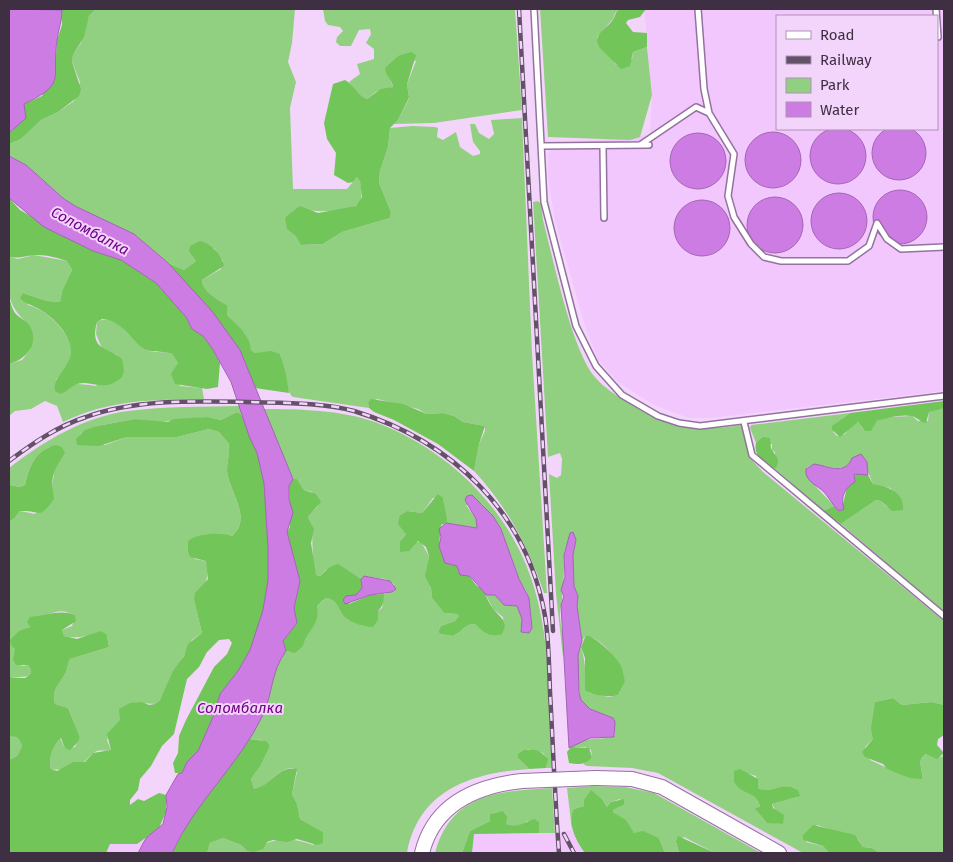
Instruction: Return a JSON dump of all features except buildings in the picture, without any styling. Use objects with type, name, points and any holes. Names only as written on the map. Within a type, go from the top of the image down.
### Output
[{"type":"main road","points":[[422,853],[425,842],[437,819],[457,801],[492,786],[522,781],[596,778],[632,779],[662,787],[780,853]]},
{"type":"lane","points":[[534,9],[542,182],[548,221],[576,326],[596,366],[622,395],[658,416],[678,423],[700,426],[944,396]]},
{"type":"lane","points":[[698,9],[704,89],[710,113],[734,154],[728,196],[734,216],[751,244],[764,257],[782,261],[848,261],[869,246],[877,223],[887,239],[900,249],[944,246]]},
{"type":"lane","points":[[640,145],[696,107],[710,113]]},
{"type":"lane","points":[[541,146],[603,147],[649,145]]},
{"type":"lane","points":[[603,147],[604,218]]},
{"type":"lane","points":[[744,422],[752,455],[944,616]]},
{"type":"shaded area","points":[[644,9],[944,9],[944,391],[711,418],[689,418],[654,405],[618,382],[598,360],[586,329],[555,221],[548,178],[548,155],[553,144],[650,135],[652,95]]},
{"type":"shaded area","points":[[572,830],[584,831],[635,853],[472,853],[474,834],[555,833]]},
{"type":"shaded area","points":[[146,838],[138,853],[106,853],[110,844],[136,844]]},
{"type":"green space","points":[[61,9],[96,9],[89,16],[84,37],[73,55],[72,62],[81,89],[79,96],[58,112],[41,120],[21,139],[9,144],[9,133],[13,130],[24,104],[42,96],[56,56],[57,40],[62,25]]},
{"type":"green space","points":[[96,9],[295,9],[288,62],[296,82],[290,108],[293,189],[347,189],[357,177],[360,180],[361,192],[359,203],[354,207],[329,211],[295,210],[285,217],[302,245],[323,244],[342,232],[390,218],[391,212],[379,183],[380,171],[388,147],[390,128],[412,126],[435,127],[438,128],[437,137],[443,140],[456,132],[460,147],[473,156],[480,154],[480,151],[473,142],[470,124],[475,124],[479,133],[489,139],[494,134],[491,120],[522,118],[532,353],[547,593],[544,593],[531,559],[516,528],[497,499],[474,471],[479,444],[485,431],[485,426],[463,422],[454,416],[443,413],[427,414],[418,409],[377,399],[368,403],[369,408],[293,397],[286,384],[280,354],[255,353],[251,350],[227,315],[227,305],[211,295],[205,288],[202,280],[221,269],[223,261],[214,248],[194,257],[196,261],[184,270],[168,263],[134,234],[91,215],[64,199],[26,165],[9,156],[9,144],[21,139],[41,120],[58,112],[74,101],[80,82],[72,62],[73,55],[81,43],[89,16]]},
{"type":"green space","points":[[323,9],[515,9],[522,110],[434,123],[393,124],[398,120],[407,103],[409,97],[407,84],[416,61],[398,56],[386,68],[393,87],[376,92],[367,99],[361,97],[349,82],[360,74],[357,64],[374,59],[374,49],[366,43],[371,34],[370,29],[359,30],[351,46],[340,46],[336,42],[337,37],[343,31],[340,27],[328,25],[325,21]]},
{"type":"green space","points":[[540,9],[621,9],[615,13],[613,19],[597,37],[616,65],[632,59],[633,52],[647,47],[652,95],[640,137],[630,140],[548,137]]},
{"type":"green space","points":[[621,9],[646,9],[640,17],[628,20],[626,23],[633,32],[647,33],[647,47],[633,52],[630,66],[621,69],[599,47],[597,41],[601,32],[612,21],[617,11]]},
{"type":"green space","points":[[411,52],[416,55],[407,84],[409,97],[398,120],[390,128],[388,147],[380,171],[379,183],[391,212],[390,218],[342,232],[323,244],[301,245],[296,236],[287,229],[285,217],[300,206],[318,213],[356,206],[362,197],[360,181],[357,177],[353,182],[348,183],[334,175],[336,153],[327,139],[324,123],[333,84],[345,80],[367,99],[381,89],[393,87],[385,68],[398,56]]},
{"type":"green space","points":[[9,198],[20,210],[93,251],[121,260],[156,283],[186,317],[192,329],[203,336],[212,348],[220,363],[218,387],[207,389],[175,384],[171,374],[178,363],[172,354],[141,347],[119,325],[102,319],[97,322],[96,338],[101,347],[122,359],[124,371],[122,377],[109,385],[83,383],[75,385],[60,394],[55,391],[58,377],[70,358],[71,353],[68,339],[53,319],[20,298],[23,293],[47,301],[60,302],[62,291],[72,270],[67,261],[52,257],[38,255],[17,258],[9,257]]},
{"type":"green space","points":[[538,201],[541,204],[557,278],[570,324],[586,363],[594,376],[610,391],[630,404],[671,423],[697,428],[743,425],[750,458],[763,472],[944,621],[944,705],[932,702],[902,705],[893,698],[875,702],[873,739],[865,747],[870,760],[909,778],[922,778],[920,762],[926,754],[942,757],[944,753],[944,853],[879,853],[872,848],[863,847],[858,839],[817,825],[806,842],[823,846],[829,853],[803,853],[658,773],[632,768],[587,766],[583,764],[592,757],[591,750],[585,747],[571,747],[589,739],[607,738],[615,735],[613,718],[590,709],[581,700],[578,683],[578,655],[581,647],[589,693],[609,697],[618,695],[625,682],[620,667],[606,647],[586,635],[582,641],[577,606],[578,596],[574,586],[573,555],[576,540],[570,533],[564,553],[560,612],[564,644],[563,657],[556,594],[549,474],[557,478],[561,475],[562,459],[560,453],[548,457],[533,202]],"holes":[[[749,774],[756,776],[758,788],[763,790],[783,787],[798,790],[797,797],[772,804],[783,824],[766,822],[756,810],[760,805],[757,799],[740,789],[736,784]]]},
{"type":"green space","points":[[200,241],[208,244],[215,250],[224,266],[202,280],[205,288],[211,295],[227,305],[227,315],[242,330],[249,341],[251,350],[255,353],[271,351],[280,354],[289,393],[255,388],[240,350],[168,263],[184,270],[196,261],[189,251],[190,246]]},
{"type":"green space","points":[[34,255],[67,261],[72,270],[62,291],[60,302],[47,301],[23,293],[28,305],[44,312],[60,326],[70,344],[72,352],[70,361],[56,380],[96,386],[117,355],[103,351],[96,334],[97,322],[105,320],[118,324],[143,348],[149,351],[172,354],[178,363],[175,369],[180,386],[202,388],[204,399],[132,402],[98,409],[63,422],[57,406],[45,401],[31,409],[15,411],[9,416],[9,364],[22,360],[30,350],[25,321],[10,299],[8,284],[9,257],[18,259]]},
{"type":"green space","points":[[9,298],[15,313],[30,326],[33,339],[29,351],[20,359],[9,364]]},
{"type":"green space","points":[[371,399],[403,404],[427,414],[443,413],[454,416],[463,422],[485,426],[479,444],[474,471],[438,444],[394,420],[374,412],[369,408],[368,403]]},
{"type":"green space","points":[[944,401],[944,408],[929,412],[926,423],[913,417],[903,416],[877,421],[871,431],[865,431],[858,422],[840,437],[832,430],[832,426],[850,413]]},
{"type":"green space","points":[[240,406],[241,414],[237,412],[221,420],[208,417],[161,422],[135,419],[97,426],[80,434],[105,445],[127,437],[177,437],[209,429],[219,432],[229,444],[227,471],[238,505],[240,521],[238,529],[232,536],[210,534],[188,541],[188,552],[195,559],[206,561],[208,567],[206,582],[194,600],[202,633],[192,640],[160,700],[155,704],[142,703],[118,724],[107,740],[111,750],[97,751],[83,762],[74,766],[64,769],[51,769],[51,757],[57,740],[60,738],[65,748],[75,747],[80,737],[68,708],[55,704],[54,695],[56,688],[66,672],[70,659],[109,647],[107,635],[64,636],[62,630],[72,626],[75,615],[56,612],[36,621],[19,639],[16,646],[16,658],[22,666],[28,665],[31,670],[30,676],[12,678],[9,675],[9,521],[14,519],[20,511],[35,514],[52,488],[55,466],[62,457],[50,447],[44,450],[33,463],[25,485],[20,487],[9,485],[9,468],[65,432],[111,414],[156,408]]},
{"type":"green space","points":[[937,408],[944,408],[944,612],[841,524],[876,500],[881,501],[887,507],[900,497],[890,488],[873,484],[861,454],[844,467],[834,468],[818,465],[807,467],[814,484],[834,506],[823,511],[775,469],[775,452],[772,450],[772,444],[756,443],[750,428],[751,425],[850,413],[835,424],[833,432],[837,436],[845,434],[850,427],[858,422],[863,429],[870,431],[877,421],[888,417],[912,416],[918,421],[928,421],[929,412]]},
{"type":"green space","points":[[263,409],[334,413],[375,422],[404,435],[432,451],[457,470],[499,516],[516,543],[529,572],[538,602],[545,643],[549,685],[552,768],[546,768],[547,759],[543,753],[528,749],[518,758],[529,769],[487,775],[451,789],[436,800],[423,814],[413,831],[407,853],[207,853],[210,843],[223,838],[241,845],[247,851],[279,840],[294,840],[313,845],[323,832],[300,819],[297,804],[292,794],[297,772],[293,768],[282,771],[254,790],[251,779],[261,765],[270,746],[262,740],[249,739],[264,714],[277,662],[286,651],[290,652],[305,637],[317,616],[316,612],[319,603],[327,598],[331,599],[339,606],[347,619],[373,627],[378,611],[382,608],[384,594],[392,592],[394,584],[385,579],[364,576],[361,579],[352,574],[326,570],[320,576],[316,575],[313,566],[312,525],[308,517],[318,506],[312,492],[304,490],[297,479],[293,479]],"holes":[[[433,498],[443,498],[446,523],[478,528],[476,519],[466,505],[482,504],[501,529],[519,579],[527,593],[532,628],[522,619],[517,606],[504,605],[495,595],[486,595],[493,609],[503,617],[504,631],[488,633],[481,630],[475,624],[468,625],[453,636],[438,632],[441,626],[455,621],[459,616],[457,614],[444,613],[432,598],[426,573],[429,556],[421,542],[415,542],[411,548],[402,539],[406,534],[400,515],[407,511],[422,513]]]},
{"type":"green space","points":[[237,412],[241,414],[257,452],[264,483],[268,586],[262,616],[250,650],[238,671],[220,694],[213,717],[198,751],[187,762],[182,773],[175,773],[173,763],[178,753],[179,736],[214,667],[227,654],[232,643],[229,639],[219,640],[207,652],[199,667],[187,679],[174,734],[162,746],[151,766],[140,779],[138,790],[130,800],[130,805],[138,799],[144,801],[159,793],[166,795],[166,812],[159,828],[137,844],[110,844],[106,853],[9,853],[9,760],[17,756],[21,749],[21,742],[13,736],[9,736],[9,675],[12,678],[25,678],[30,675],[31,670],[28,665],[16,665],[13,660],[15,649],[11,645],[10,640],[19,631],[30,627],[27,622],[30,617],[58,613],[75,615],[76,621],[62,630],[64,636],[77,639],[101,631],[107,635],[109,647],[70,659],[66,672],[56,688],[54,695],[55,704],[68,708],[80,737],[70,750],[65,748],[61,738],[58,740],[51,757],[51,769],[57,771],[73,762],[85,762],[93,753],[111,750],[107,734],[120,720],[119,709],[130,703],[142,702],[149,705],[155,704],[160,700],[173,671],[184,656],[188,644],[202,633],[194,600],[195,593],[208,579],[206,561],[190,557],[188,541],[197,536],[209,534],[232,536],[238,529],[240,521],[238,505],[227,471],[229,444],[219,432],[209,429],[177,437],[127,437],[99,446],[77,445],[76,439],[85,430],[135,419],[168,422],[174,419],[208,417],[221,420]]},
{"type":"green space","points":[[763,437],[770,438],[771,448],[778,460],[775,469],[764,462],[756,452],[756,443]]},
{"type":"green space","points":[[56,445],[62,447],[65,453],[54,474],[52,485],[54,499],[42,512],[20,511],[14,519],[9,521],[9,485],[20,487],[25,485],[34,460],[43,451]]},
{"type":"green space","points":[[857,473],[868,475],[873,484],[889,488],[898,494],[903,504],[903,510],[892,511],[881,501],[876,500],[841,524],[823,511],[834,506],[838,510],[843,504],[847,487],[855,481],[854,476]]},
{"type":"green space","points":[[293,479],[297,479],[304,490],[316,494],[321,502],[308,517],[314,529],[311,543],[316,575],[320,576],[330,567],[338,564],[361,579],[362,588],[357,595],[351,595],[349,604],[370,595],[384,594],[383,603],[378,611],[378,620],[373,627],[349,620],[331,599],[327,598],[322,601],[319,603],[317,617],[303,646],[295,653],[286,651],[283,641],[297,623],[294,608],[300,581],[287,532],[290,527],[289,486]]},
{"type":"green space","points":[[438,494],[443,498],[447,520],[446,523],[441,525],[439,546],[445,563],[458,566],[458,571],[464,576],[469,576],[477,586],[482,588],[492,608],[503,620],[505,626],[502,634],[487,634],[475,624],[468,625],[453,636],[440,634],[438,632],[441,626],[455,621],[459,616],[457,614],[444,613],[432,598],[431,588],[425,576],[429,556],[426,547],[418,541],[409,551],[400,552],[400,542],[406,534],[398,524],[400,515],[407,511],[422,513]]},
{"type":"green space","points":[[586,635],[595,639],[606,648],[621,666],[625,682],[618,695],[600,696],[585,690],[585,658],[581,647]]},
{"type":"green space","points":[[893,698],[902,705],[932,702],[944,705],[944,735],[938,739],[937,745],[944,753],[937,759],[926,754],[921,759],[922,779],[909,778],[887,769],[883,764],[865,757],[862,752],[873,739],[871,728],[875,702]]},
{"type":"green space","points":[[11,735],[21,740],[21,751],[17,756],[9,760],[9,736]]},
{"type":"green space","points":[[249,739],[266,741],[270,746],[261,765],[251,779],[254,789],[285,770],[297,769],[292,794],[297,804],[300,819],[323,832],[323,843],[317,845],[297,839],[287,842],[273,840],[267,842],[263,849],[254,852],[247,851],[241,845],[223,838],[210,843],[207,853],[172,853],[188,822]]},
{"type":"green space","points":[[571,747],[589,748],[592,757],[582,764],[569,763],[567,752]]},
{"type":"green space","points":[[532,749],[543,754],[548,759],[546,768],[529,769],[518,758],[518,754],[524,750]]},
{"type":"green space","points":[[740,769],[758,779],[758,788],[763,790],[787,786],[798,790],[800,796],[772,804],[773,808],[784,815],[783,824],[767,823],[755,809],[760,806],[757,799],[737,786],[734,782],[734,771]]},
{"type":"green space","points":[[593,786],[625,787],[654,793],[761,853],[715,853],[684,837],[676,843],[679,853],[665,853],[659,838],[634,833],[614,813],[613,810],[624,805],[620,799],[611,802],[607,807],[602,799],[594,793],[588,795],[584,806],[574,809],[572,830],[567,788]]},
{"type":"green space","points":[[552,788],[555,833],[539,833],[539,822],[527,821],[517,826],[506,824],[504,812],[493,813],[490,821],[470,831],[462,853],[435,853],[442,833],[453,818],[465,807],[480,799],[496,794]]},
{"type":"green space","points":[[591,790],[602,799],[607,807],[611,802],[624,799],[624,805],[613,810],[614,813],[626,820],[634,833],[643,831],[659,838],[665,853],[585,853],[576,838],[572,826],[572,815],[574,809],[584,806],[584,800]]},
{"type":"green space","points":[[503,811],[507,817],[506,824],[518,825],[534,819],[539,822],[539,833],[474,834],[472,853],[462,853],[470,831],[490,821],[490,814]]},
{"type":"green space","points":[[813,825],[855,835],[863,847],[872,848],[879,853],[829,853],[823,846],[803,840],[803,835]]},
{"type":"green space","points":[[678,836],[715,853],[679,853],[676,842]]},
{"type":"water","points":[[9,9],[62,10],[57,41],[55,79],[47,91],[24,104],[26,118],[9,133]]},
{"type":"water","points":[[830,130],[846,130],[853,133],[861,141],[865,151],[865,161],[861,171],[853,179],[838,184],[823,179],[815,171],[810,156],[815,141],[823,133]]},
{"type":"water","points":[[886,130],[912,130],[918,134],[926,148],[926,158],[921,168],[914,175],[904,180],[894,180],[884,175],[877,168],[872,158],[874,143],[880,134]]},
{"type":"water","points":[[773,132],[788,137],[796,145],[801,160],[796,175],[788,183],[773,188],[758,183],[750,175],[745,160],[750,145],[758,137]]},
{"type":"water","points":[[698,133],[713,138],[721,146],[726,161],[721,176],[713,184],[698,189],[683,184],[675,176],[670,161],[675,146],[683,138]]},
{"type":"water","name":"Соломбалка","points":[[9,156],[26,165],[64,199],[134,234],[168,263],[212,311],[240,350],[293,479],[289,486],[289,499],[293,513],[287,532],[300,581],[294,608],[297,623],[283,641],[286,651],[277,666],[263,715],[242,750],[193,817],[172,853],[138,853],[146,838],[163,824],[167,807],[166,795],[178,774],[182,773],[187,762],[198,751],[213,717],[220,694],[238,671],[250,650],[263,610],[268,580],[268,548],[264,483],[257,453],[249,436],[231,382],[203,336],[192,329],[186,317],[156,283],[121,260],[93,251],[44,227],[9,198]]},
{"type":"water","points":[[895,190],[905,190],[915,194],[923,202],[927,217],[923,232],[915,240],[905,244],[895,244],[885,240],[877,232],[873,222],[873,212],[877,202],[885,194]]},
{"type":"water","points":[[839,193],[854,198],[862,206],[867,221],[862,236],[854,244],[839,249],[824,244],[816,236],[811,221],[816,206],[824,198]]},
{"type":"water","points":[[775,197],[790,202],[798,210],[803,225],[798,240],[790,248],[775,253],[760,248],[752,240],[747,225],[752,210],[760,202]]},
{"type":"water","points":[[702,200],[717,205],[725,213],[730,228],[725,243],[717,251],[702,256],[687,251],[679,243],[674,228],[679,213],[687,205]]},
{"type":"water","points":[[861,454],[867,462],[868,475],[854,474],[855,482],[844,493],[844,509],[839,511],[823,491],[809,479],[806,469],[814,464],[830,468],[845,467],[852,458]]},
{"type":"water","points":[[472,495],[493,516],[501,529],[519,579],[529,598],[532,628],[529,633],[521,632],[522,619],[517,606],[504,605],[495,595],[486,595],[469,576],[460,575],[457,566],[445,563],[439,546],[441,537],[439,529],[446,523],[477,528],[476,519],[465,500],[467,496]]},
{"type":"water","points":[[573,532],[576,540],[573,555],[574,586],[578,596],[577,606],[582,641],[578,655],[579,692],[581,700],[590,709],[613,718],[615,722],[614,737],[590,738],[569,748],[561,605],[564,596],[561,590],[565,577],[564,555],[570,533]]},
{"type":"water","points":[[364,576],[390,581],[396,589],[392,592],[370,595],[345,604],[343,600],[346,596],[356,595],[362,588],[361,579]]},
{"type":"railway","points":[[519,9],[553,631]]},
{"type":"railway","points":[[9,461],[56,430],[105,411],[145,404],[207,401],[300,404],[342,408],[390,424],[423,441],[453,462],[480,486],[502,513],[521,544],[536,579],[545,616],[547,635],[559,853]]},
{"type":"railway","points":[[564,834],[574,853]]}]
